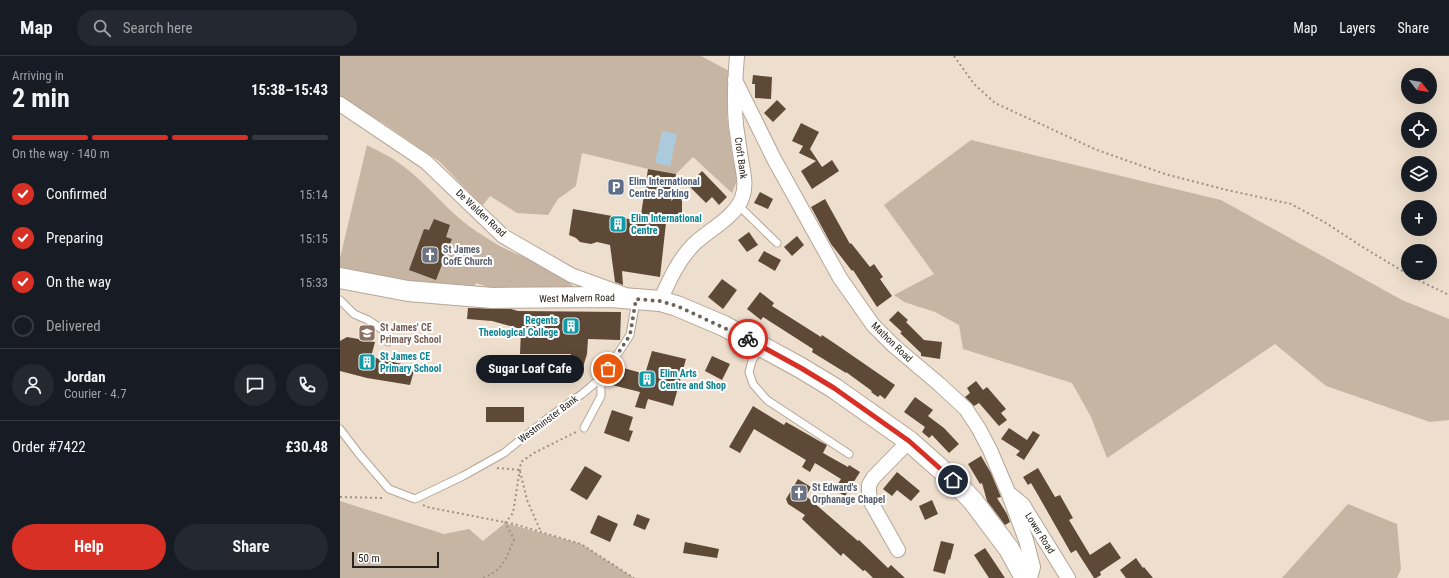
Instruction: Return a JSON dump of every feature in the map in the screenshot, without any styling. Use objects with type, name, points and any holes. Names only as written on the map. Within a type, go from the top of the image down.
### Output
[{"type":"main road","name":"West Malvern Road","points":[[340,278],[408,291],[492,298],[610,297],[660,301],[684,309],[724,326],[801,368],[834,388],[909,441],[953,480],[973,501],[1009,549],[1025,578]]},
{"type":"street","name":"Croft Bank","points":[[660,301],[683,257],[695,244],[726,218],[738,205],[742,198],[745,176],[741,161],[736,124],[735,80],[737,56]]},
{"type":"street","name":"Mathon Road","points":[[735,80],[774,158],[840,278],[873,326],[966,409],[979,429],[990,450],[1008,492],[1026,540],[1033,568],[1030,578]]},
{"type":"street","name":"De Walden Road","points":[[340,104],[426,162],[503,236],[571,275],[636,299]]},
{"type":"street","points":[[898,550],[872,504],[869,494],[869,485],[873,478],[909,441]]},
{"type":"street","name":"Lower Road","points":[[1008,492],[1023,505],[1068,578]]},
{"type":"lane","points":[[738,205],[777,243]]},
{"type":"lane","name":"Westminster Bank","points":[[340,429],[389,489],[415,499],[463,476],[504,453],[601,378],[630,335],[636,299]]},
{"type":"lane","points":[[340,300],[354,314],[368,320],[382,330],[388,342]]},
{"type":"lane","points":[[761,346],[752,361],[749,372],[753,384],[767,400],[849,454]]},
{"type":"lane","points":[[584,428],[601,396],[601,378]]},
{"type":"path","points":[[954,56],[974,84],[995,103],[1097,150],[1165,174],[1226,190],[1291,204],[1326,223],[1414,278],[1449,295]]},
{"type":"path","points":[[505,523],[513,513],[521,462],[534,453],[584,428]]},
{"type":"path","points":[[520,470],[527,500],[541,532]]},
{"type":"path","points":[[505,523],[581,544],[634,578]]},
{"type":"path","points":[[483,578],[493,574],[504,563],[514,539],[505,523]]},
{"type":"shaded area","points":[[340,56],[701,56],[731,72],[727,117],[732,155],[738,178],[732,193],[693,157],[676,174],[648,169],[582,153],[576,186],[558,199],[548,215],[517,213],[490,196],[482,206],[440,162],[382,122],[340,98]]},
{"type":"shaded area","points":[[971,140],[1221,200],[1402,300],[1449,319],[1449,420],[1430,422],[1326,386],[1275,344],[1107,458],[1091,417],[1072,383],[963,349],[959,325],[935,312],[904,302],[894,295],[934,274],[884,205]]},
{"type":"shaded area","points":[[367,145],[392,158],[407,169],[452,212],[474,230],[498,245],[551,270],[569,282],[574,288],[501,293],[476,283],[472,292],[340,271],[340,258]]},
{"type":"shaded area","points":[[340,501],[444,534],[469,529],[483,541],[505,523],[581,544],[634,578],[340,578]]},
{"type":"shaded area","points":[[1348,504],[1397,524],[1401,569],[1397,578],[1282,578]]},
{"type":"water","points":[[662,131],[677,134],[670,166],[655,163]]},
{"type":"building","points":[[753,75],[772,77],[771,99],[755,98],[755,84],[752,84]]},
{"type":"building","points":[[777,100],[786,109],[773,122],[764,113]]},
{"type":"building","points":[[801,123],[819,132],[810,149],[822,167],[832,160],[839,171],[812,189],[801,171],[816,161],[799,153],[803,146],[792,141]]},
{"type":"building","name":"Elim International Centre","points":[[648,169],[676,174],[671,201],[680,193],[682,202],[682,224],[666,223],[660,277],[622,271],[623,285],[615,282],[610,245],[597,242],[591,244],[580,242],[576,238],[569,235],[573,209],[640,221]]},
{"type":"building","points":[[702,171],[727,197],[719,205],[712,197],[706,203],[688,185]]},
{"type":"building","points":[[760,192],[773,199],[768,209],[754,203]]},
{"type":"building","points":[[825,199],[850,244],[851,243],[870,267],[874,264],[883,277],[880,279],[892,296],[877,307],[853,270],[852,271],[831,244],[811,207]]},
{"type":"building","name":"St James CofE Church","points":[[434,219],[450,225],[446,237],[452,239],[436,280],[409,270],[424,229],[429,230]]},
{"type":"building","points":[[749,232],[758,245],[747,252],[738,240]]},
{"type":"building","points":[[797,236],[804,245],[792,256],[784,247]]},
{"type":"building","points":[[764,251],[781,260],[775,271],[758,261]]},
{"type":"building","points":[[722,279],[737,290],[723,309],[708,297]]},
{"type":"building","points":[[760,292],[774,303],[772,306],[821,337],[822,335],[895,385],[885,399],[880,395],[878,397],[846,372],[812,352],[813,349],[763,317],[761,320],[747,309]]},
{"type":"building","name":"Regents Theological College","points":[[468,308],[511,309],[518,311],[621,312],[620,340],[588,339],[587,354],[580,377],[565,374],[571,354],[520,354],[521,329],[492,321],[467,319]]},
{"type":"building","points":[[898,311],[908,320],[906,322],[924,340],[942,342],[940,359],[921,356],[921,353],[900,333],[902,332],[889,320]]},
{"type":"building","name":"St James CE Primary School","points":[[347,337],[375,342],[371,357],[415,367],[410,385],[367,378],[340,371],[340,341]]},
{"type":"building","name":"Elim Arts Centre and Shop","points":[[652,351],[686,359],[673,406],[648,399],[645,409],[635,407],[640,392],[612,385],[620,367],[645,374]]},
{"type":"building","points":[[712,356],[730,364],[722,380],[705,371]]},
{"type":"building","points":[[976,381],[983,390],[987,387],[1006,409],[1001,413],[1007,420],[999,426],[979,403],[974,406],[965,397],[970,393],[967,388]]},
{"type":"building","points":[[915,397],[933,410],[928,416],[944,428],[959,444],[949,453],[932,435],[929,438],[922,432],[925,427],[904,412]]},
{"type":"building","points":[[753,406],[784,425],[786,422],[827,445],[823,453],[848,467],[849,465],[860,472],[845,496],[834,490],[841,479],[815,463],[810,472],[802,467],[806,460],[754,429],[740,453],[729,447]]},
{"type":"building","points":[[486,407],[524,407],[524,422],[486,422]]},
{"type":"building","points":[[612,410],[633,417],[629,430],[633,431],[629,442],[604,433]]},
{"type":"building","points":[[1009,428],[1027,440],[1033,431],[1040,435],[1024,460],[1016,455],[1020,451],[1001,439]]},
{"type":"building","points":[[981,456],[991,473],[1001,497],[997,498],[1010,522],[1005,525],[987,501],[982,483],[980,484],[968,464]]},
{"type":"building","points":[[585,466],[602,476],[587,500],[570,490]]},
{"type":"building","points":[[1038,468],[1055,497],[1060,495],[1073,518],[1069,520],[1090,555],[1110,542],[1121,558],[1100,572],[1101,575],[1096,578],[1094,578],[1076,550],[1071,553],[1031,483],[1028,485],[1023,477]]},
{"type":"building","points":[[897,472],[920,491],[911,501],[897,490],[892,496],[883,489]]},
{"type":"building","points":[[798,479],[811,487],[806,496],[858,541],[859,540],[888,568],[891,565],[905,578],[873,578],[843,553],[841,556],[802,519],[805,515],[788,504],[786,499]]},
{"type":"building","points":[[932,500],[938,514],[925,520],[919,506]]},
{"type":"building","points":[[637,514],[650,519],[645,530],[633,525]]},
{"type":"building","points":[[598,515],[618,524],[610,542],[590,533]]},
{"type":"building","points":[[941,541],[954,544],[945,574],[933,571]]},
{"type":"building","points":[[685,542],[719,549],[717,558],[683,553]]},
{"type":"building","points":[[985,548],[1005,578],[989,578],[974,555]]},
{"type":"building","points":[[1136,558],[1153,578],[1126,578],[1120,570]]},
{"type":"way so far","points":[[608,369],[630,335],[636,299],[660,301],[677,306],[724,326],[748,339]]},
{"type":"place","name":"Elim International Centre Parking","points":[[616,187]]},
{"type":"place","name":"Elim International Centre","points":[[618,224]]},
{"type":"place","name":"St James CofE Church","points":[[430,255]]},
{"type":"place","name":"Regents Theological College","points":[[571,326]]},
{"type":"place","name":"St James' CE Primary School","points":[[367,333]]},
{"type":"place","name":"St James CE Primary School","points":[[367,362]]},
{"type":"place","name":"Sugar Loaf Cafe","points":[[608,369]]},
{"type":"place","name":"Elim Arts Centre and Shop","points":[[647,379]]},
{"type":"place","name":"St Edward's Orphanage Chapel","points":[[799,493]]},
{"type":"route","points":[[748,339],[834,388],[909,441],[953,480]]}]
